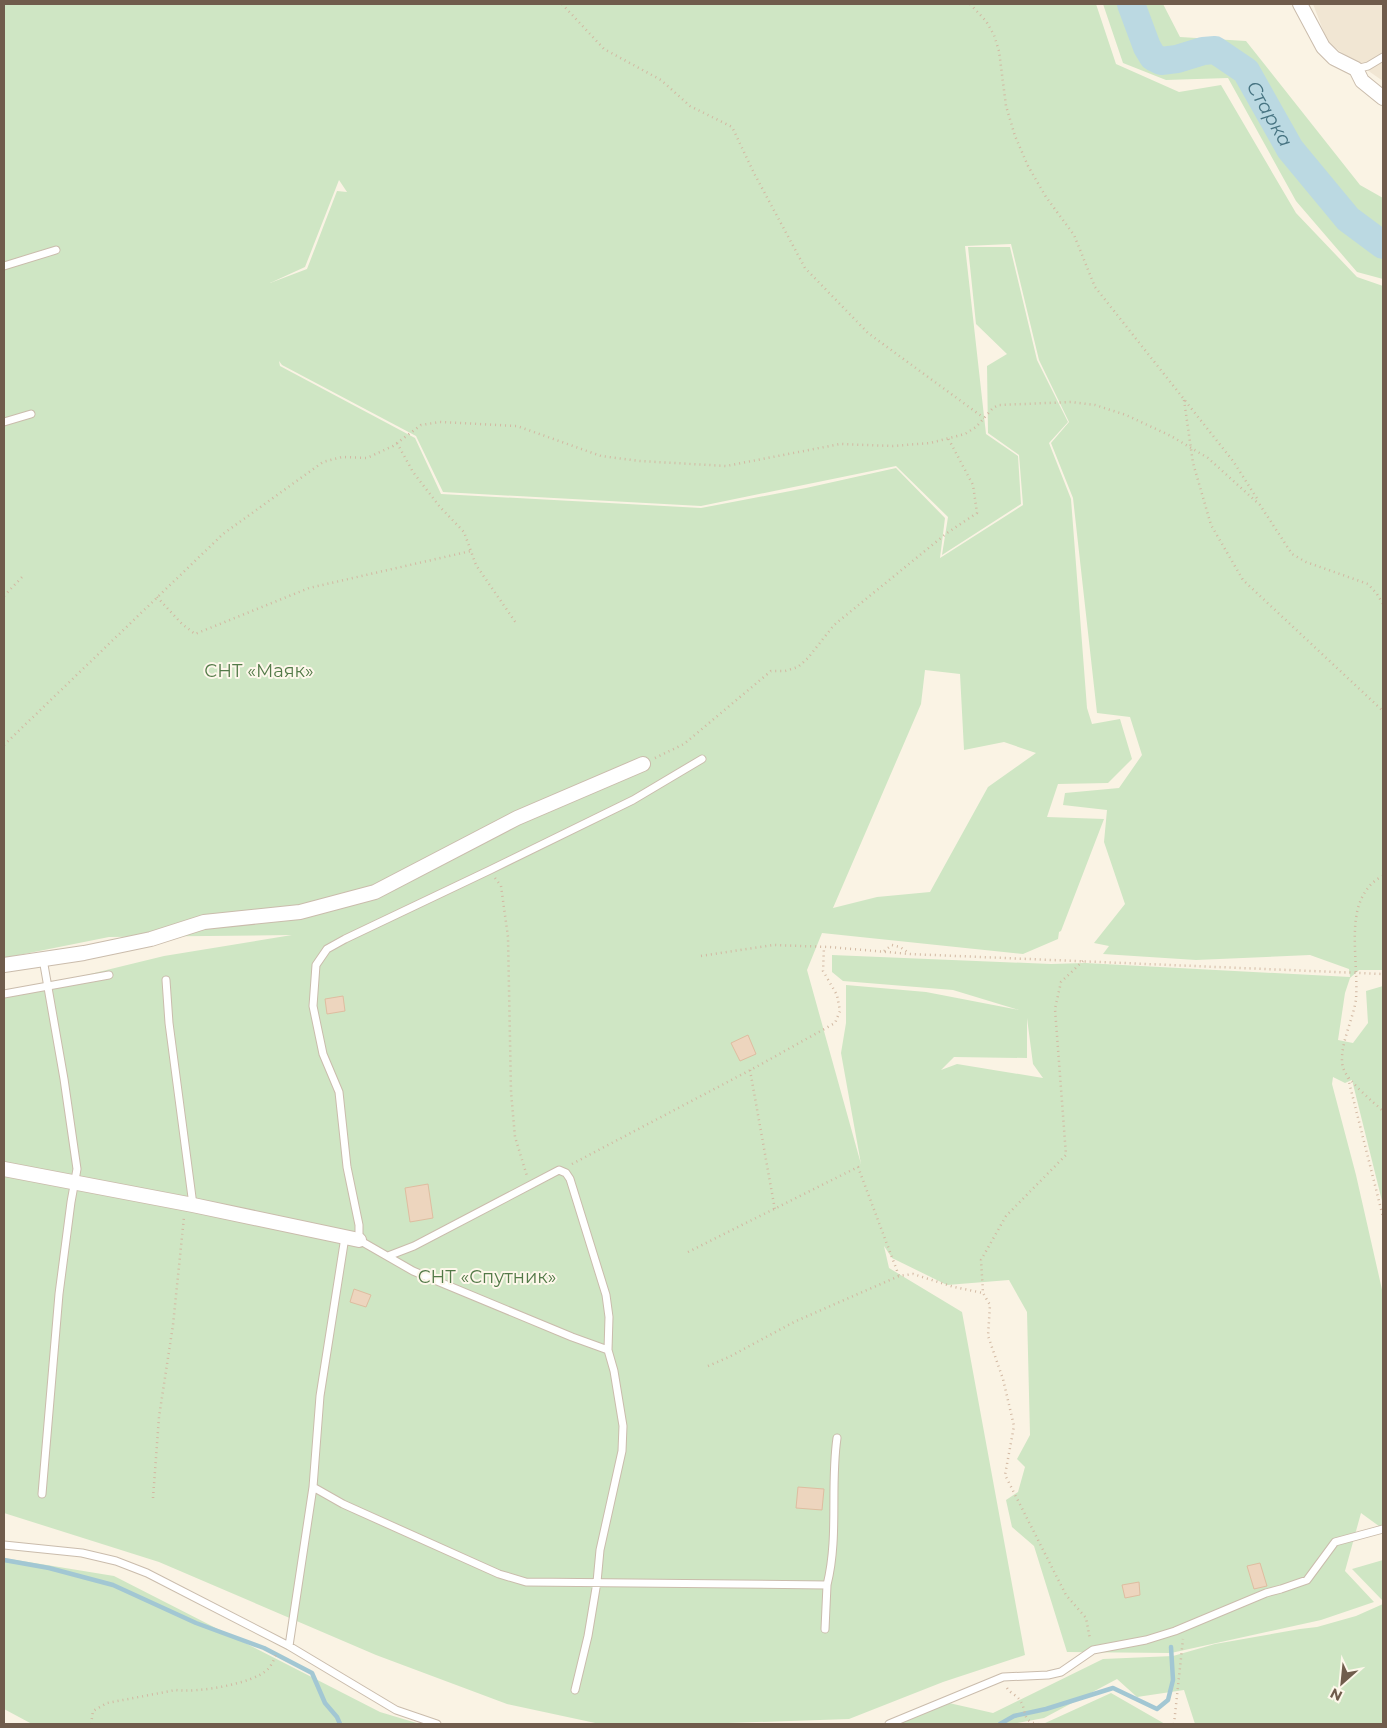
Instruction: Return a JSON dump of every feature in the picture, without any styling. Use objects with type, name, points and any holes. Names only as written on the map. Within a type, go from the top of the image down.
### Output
[{"type":"street","points":[[1300,4],[1323,47],[1334,58],[1356,69],[1362,81],[1383,98]]},
{"type":"street","points":[[4,965],[151,939],[204,922],[300,912],[374,892],[517,818],[643,764]]},
{"type":"street","points":[[4,1169],[189,1204],[352,1238]]},
{"type":"lane","points":[[1356,69],[1368,66],[1383,57]]},
{"type":"lane","points":[[4,266],[56,250]]},
{"type":"lane","points":[[4,422],[31,414]]},
{"type":"lane","points":[[289,1646],[313,1487],[320,1396],[352,1238],[359,1225],[347,1167],[339,1092],[323,1054],[313,1006],[316,965],[327,949],[345,939],[633,800],[702,759]]},
{"type":"lane","points":[[42,1494],[59,1294],[77,1169],[64,1079],[43,959]]},
{"type":"lane","points":[[4,994],[109,975]]},
{"type":"lane","points":[[166,980],[189,1204]]},
{"type":"lane","points":[[388,1256],[414,1246],[560,1170],[566,1172],[570,1179],[606,1296],[609,1317],[608,1350],[614,1371],[623,1426],[619,1466],[600,1550],[588,1636],[575,1690]]},
{"type":"lane","points":[[352,1238],[413,1271],[563,1334],[608,1350]]},
{"type":"lane","points":[[825,1629],[827,1585],[830,1572],[835,1510],[835,1452],[837,1438]]},
{"type":"lane","points":[[313,1487],[343,1504],[499,1574],[526,1582],[827,1585]]},
{"type":"lane","points":[[889,1724],[1003,1677],[1048,1675],[1061,1672],[1093,1650],[1146,1640],[1184,1627],[1266,1592],[1307,1580],[1335,1542],[1383,1529]]},
{"type":"lane","points":[[4,1545],[82,1553],[147,1573],[289,1646],[396,1710],[437,1724]]},
{"type":"path","points":[[562,4],[604,49],[661,80],[690,106],[732,126],[754,175],[804,268],[868,333],[984,418]]},
{"type":"path","points":[[970,4],[986,21],[994,35],[999,51],[1006,106],[1015,136],[1028,166],[1046,197],[1074,235],[1095,287],[1233,461],[1292,554],[1306,562],[1368,584],[1383,604]]},
{"type":"path","points":[[1183,399],[1193,463],[1211,525],[1243,580],[1383,712]]},
{"type":"path","points":[[4,745],[223,534],[324,462],[342,457],[367,458],[397,443],[421,425],[440,422],[517,426],[601,456],[640,461],[726,466],[840,444],[893,446],[930,443],[965,434],[984,418],[992,408],[999,405],[1071,402],[1095,405],[1126,415],[1171,436],[1208,458],[1260,505]]},
{"type":"path","points":[[643,764],[684,744],[771,671],[786,671],[798,667],[808,658],[834,625],[947,533],[977,513],[973,485],[948,438]]},
{"type":"path","points":[[397,443],[413,472],[440,507],[464,532],[476,565],[516,623]]},
{"type":"path","points":[[157,597],[182,624],[195,634],[309,588],[471,551]]},
{"type":"path","points":[[4,596],[24,575]]},
{"type":"path","points":[[490,870],[501,886],[508,937],[511,1092],[515,1137],[530,1186]]},
{"type":"path","points":[[1383,876],[1369,886],[1358,909],[1356,1000],[1343,1049],[1343,1069],[1348,1077],[1383,1111]]},
{"type":"path","points":[[701,956],[773,945],[910,954],[1383,974]]},
{"type":"path","points":[[883,952],[892,946],[900,947],[910,954]]},
{"type":"path","points":[[560,1170],[835,1023],[840,1011],[837,995],[823,971],[824,947]]},
{"type":"path","points":[[1083,961],[1061,982],[1055,1009],[1066,1155],[1006,1216],[981,1260],[983,1293],[990,1305],[988,1336],[1003,1379],[1014,1426],[1005,1476],[1066,1595],[1086,1618],[1093,1650]]},
{"type":"path","points":[[750,1070],[775,1210]]},
{"type":"path","points":[[1348,1077],[1383,1217]]},
{"type":"path","points":[[688,1252],[858,1167],[899,1276]]},
{"type":"path","points":[[153,1498],[159,1416],[189,1204]]},
{"type":"path","points":[[708,1366],[729,1357],[794,1322],[899,1276],[913,1274],[954,1287],[983,1293]]},
{"type":"path","points":[[1174,1724],[1184,1627]]},
{"type":"path","points":[[91,1724],[93,1711],[107,1703],[176,1690],[186,1692],[254,1679],[269,1668],[275,1657]]},
{"type":"path","points":[[1003,1677],[1009,1691],[1019,1699],[1027,1719],[1038,1724]]},
{"type":"shaded area","points":[[1313,4],[1383,4],[1383,81],[1328,43]]},
{"type":"green space","points":[[4,4],[1096,4],[1116,64],[1179,92],[1221,85],[1296,213],[1357,277],[1383,286],[1383,970],[1359,970],[1350,978],[1345,993],[1338,1040],[1353,1043],[1368,1023],[1366,991],[1383,986],[1383,1205],[1352,1080],[1345,1083],[1333,1077],[1332,1084],[1356,1175],[1383,1294],[1383,1529],[1361,1513],[1345,1571],[1374,1602],[1321,1620],[1171,1653],[1067,1652],[1034,1546],[1012,1527],[1006,1500],[1018,1492],[1025,1467],[1017,1459],[1030,1435],[1027,1312],[1009,1280],[947,1285],[892,1258],[884,1246],[889,1268],[962,1312],[1025,1655],[943,1682],[849,1719],[699,1724],[600,1724],[507,1704],[376,1655],[159,1562],[4,1513],[4,995],[164,956],[292,935],[109,937],[4,958]],"holes":[[[339,180],[347,192],[337,191],[307,269],[270,283],[305,267]],[[1011,244],[1039,360],[1069,422],[1051,443],[1073,498],[1097,713],[1130,717],[1142,755],[1119,788],[1065,793],[1063,805],[1107,810],[1104,842],[1125,904],[1094,943],[1109,946],[1103,954],[1196,960],[1310,955],[1349,969],[1350,977],[1085,963],[1051,964],[832,955],[832,972],[843,981],[953,990],[1019,1010],[926,992],[846,985],[846,1023],[841,1053],[861,1164],[807,970],[822,933],[1023,954],[1058,939],[1059,932],[1104,819],[1047,817],[1058,784],[1108,783],[1132,759],[1120,719],[1092,724],[1087,708],[1071,499],[1049,443],[1068,422],[1037,360],[1010,247],[968,247],[976,324],[1007,354],[987,366],[988,433],[1019,455],[1023,505],[940,558],[945,518],[896,468],[806,488],[701,508],[441,494],[415,438],[280,366],[279,361],[282,365],[416,436],[443,492],[701,506],[896,466],[948,517],[942,555],[1021,504],[1018,456],[986,434],[965,246]],[[925,670],[960,674],[964,750],[1004,742],[1036,753],[988,787],[930,892],[877,897],[833,908],[921,704]],[[1027,1018],[1033,1064],[1043,1078],[957,1064],[941,1070],[954,1057],[1027,1058]]]},
{"type":"green space","points":[[1103,4],[1163,4],[1180,37],[1246,41],[1360,185],[1383,198],[1383,279],[1357,272],[1296,201],[1228,78],[1166,80],[1123,63]]},
{"type":"green space","points":[[4,1558],[114,1576],[380,1712],[420,1724],[32,1724],[4,1709]]},
{"type":"green space","points":[[1383,1560],[1383,1601],[1352,1569]]},
{"type":"green space","points":[[1383,1604],[1383,1724],[1195,1724],[1184,1690],[1137,1697],[1117,1679],[1044,1718],[1012,1724],[895,1724],[899,1716],[949,1703],[993,1713],[1103,1659],[1173,1656],[1215,1644],[1317,1627],[1356,1616]]},
{"type":"green space","points":[[1111,1693],[1165,1724],[1043,1724]]},
{"type":"building","points":[[343,996],[345,1011],[327,1014],[325,999]]},
{"type":"building","points":[[748,1035],[756,1054],[740,1061],[731,1043]]},
{"type":"building","points":[[428,1184],[433,1218],[410,1222],[405,1188]]},
{"type":"building","points":[[354,1289],[371,1295],[366,1307],[350,1302]]},
{"type":"building","points":[[798,1487],[824,1489],[822,1510],[796,1508]]},
{"type":"building","points":[[1260,1563],[1267,1586],[1254,1589],[1247,1566]]},
{"type":"building","points":[[1139,1582],[1140,1595],[1125,1598],[1122,1585]]},
{"type":"waterway","name":"Старка","points":[[1131,4],[1147,47],[1153,57],[1161,61],[1215,50],[1246,71],[1290,149],[1348,219],[1383,245]]},
{"type":"waterway","points":[[4,1560],[49,1568],[113,1585],[196,1623],[264,1648],[312,1673],[325,1703],[337,1717],[340,1724]]},
{"type":"waterway","points":[[1000,1724],[1014,1716],[1046,1709],[1113,1688],[1157,1709],[1168,1700],[1173,1680],[1171,1647]]},
{"type":"park label","name":"СНТ «Маяк»","points":[[259,671]]},
{"type":"park label","name":"СНТ «Спутник»","points":[[487,1277]]}]
